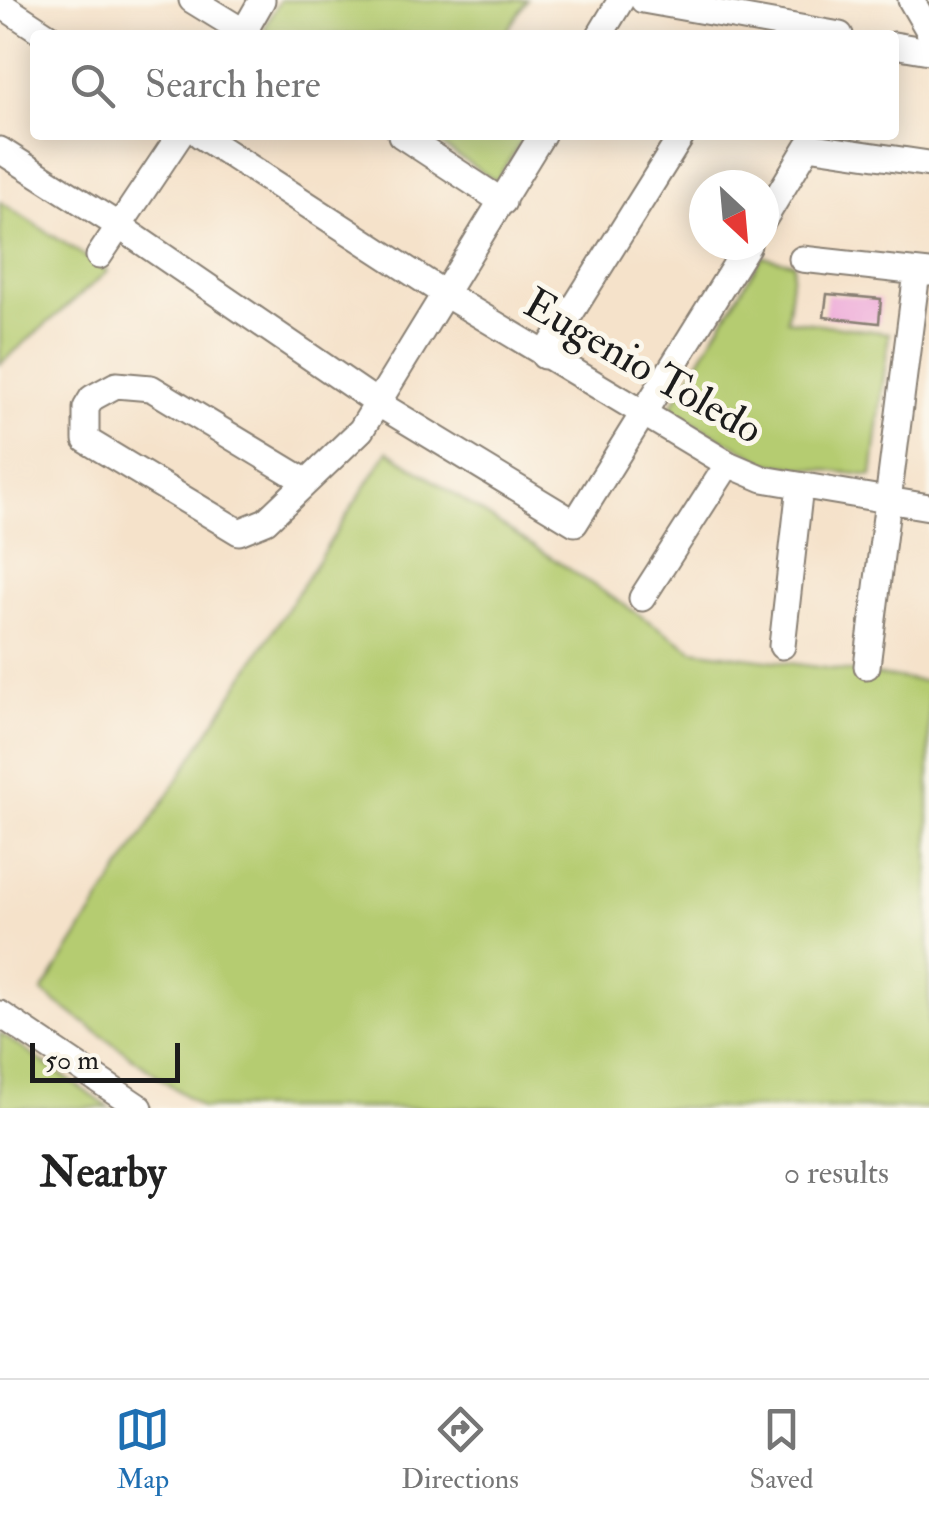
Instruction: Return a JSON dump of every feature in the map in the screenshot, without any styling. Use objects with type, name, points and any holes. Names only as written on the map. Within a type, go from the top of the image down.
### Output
[{"type":"street","points":[[192,0],[239,30]]},
{"type":"street","points":[[247,30],[262,0]]},
{"type":"street","points":[[603,30],[621,0]]},
{"type":"street","points":[[643,0],[749,27],[783,30]]},
{"type":"street","points":[[911,0],[929,31]]},
{"type":"street","points":[[0,4],[39,30]]},
{"type":"street","points":[[899,46],[929,51]]},
{"type":"street","points":[[99,256],[177,140]]},
{"type":"street","name":"Eugenio Toledo","points":[[208,140],[444,294],[728,464],[763,479],[929,507]]},
{"type":"street","points":[[409,140],[503,202]]},
{"type":"street","points":[[305,481],[151,388],[116,385],[92,398],[86,408],[86,440],[240,532],[266,521],[362,430],[539,140]]},
{"type":"street","points":[[544,356],[679,140]]},
{"type":"street","points":[[779,194],[808,146],[929,164]]},
{"type":"street","points":[[0,150],[119,226],[378,404],[575,523],[739,260]]},
{"type":"street","points":[[802,259],[923,273],[867,666]]},
{"type":"street","points":[[642,598],[728,464]]},
{"type":"street","points":[[782,646],[800,486]]},
{"type":"street","points":[[0,1014],[140,1108]]},
{"type":"green space","points":[[280,0],[527,0],[507,30],[264,29]]},
{"type":"green space","points":[[434,140],[522,140],[496,181]]},
{"type":"green space","points":[[0,202],[108,271],[0,364]]},
{"type":"green space","points":[[760,260],[794,263],[787,320],[889,333],[872,476],[768,463],[669,410]]},
{"type":"green space","points":[[388,451],[693,650],[929,682],[929,1108],[202,1108],[42,992]]},
{"type":"green space","points":[[0,1033],[110,1108],[0,1108]]},
{"type":"building","points":[[827,294],[881,299],[879,323],[824,317]]}]
